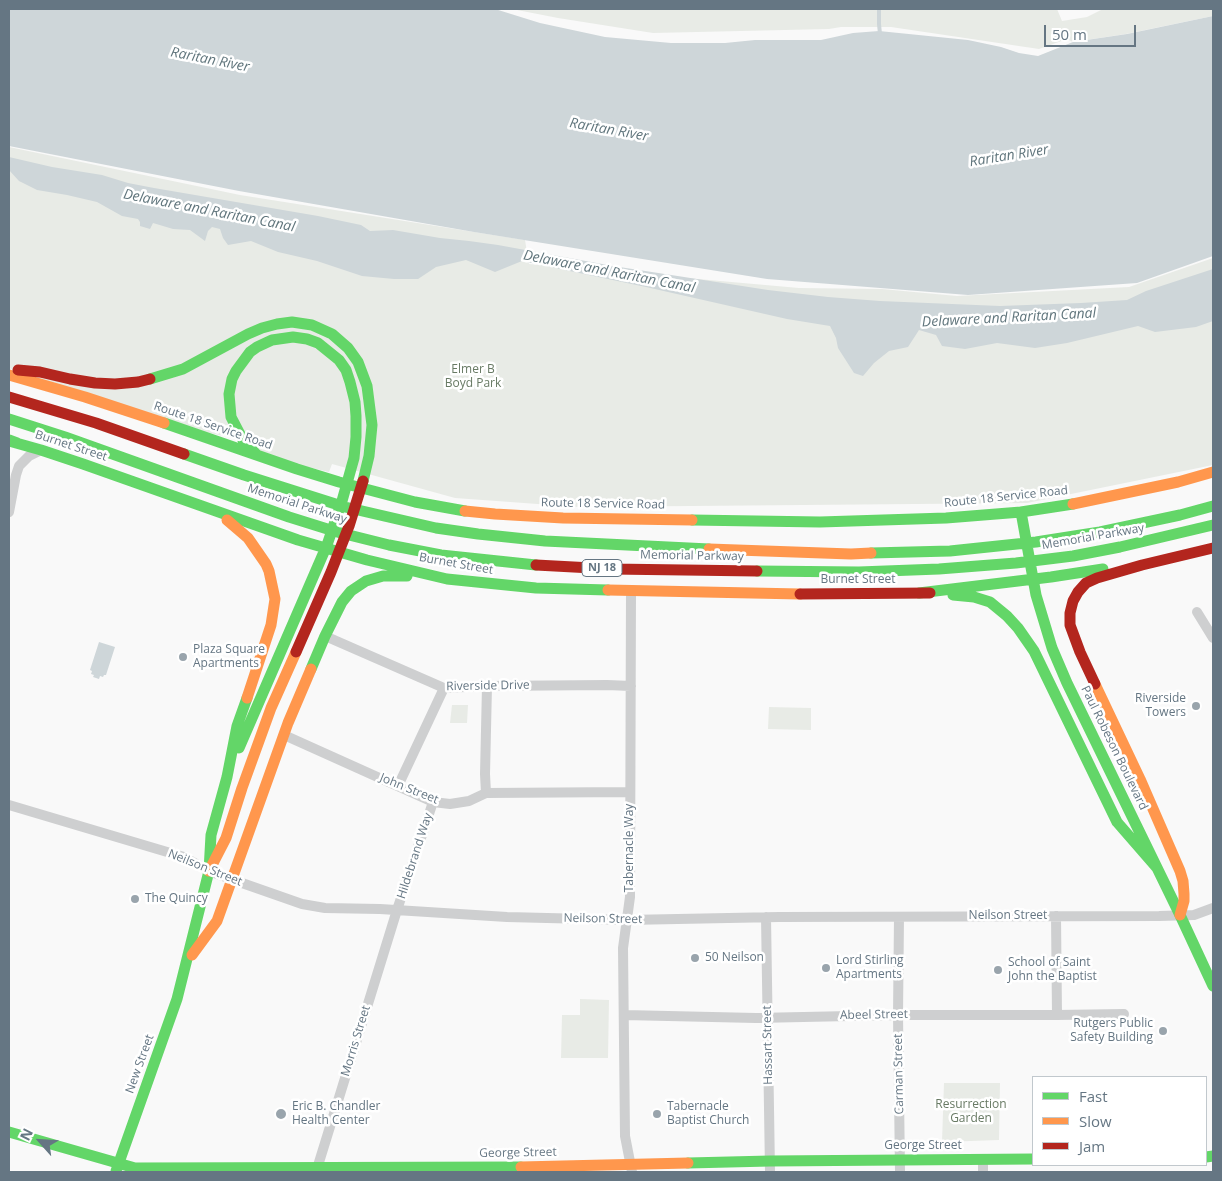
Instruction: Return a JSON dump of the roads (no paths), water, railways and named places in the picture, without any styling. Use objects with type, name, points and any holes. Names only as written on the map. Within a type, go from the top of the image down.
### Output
[{"type":"main road","points":[[9,369],[40,372],[95,383],[138,382],[183,369],[248,334],[285,322],[306,323],[326,330],[338,338],[358,362],[367,386],[371,416],[371,435],[367,465],[354,512],[334,565],[274,701],[250,762],[226,838],[209,871]]},
{"type":"main road","points":[[227,777],[322,556],[339,511],[354,458],[355,402],[350,382],[346,370],[334,355],[318,343],[293,337],[272,340],[257,347],[245,358],[232,379],[229,394],[230,409],[235,425],[243,440],[257,455]]},
{"type":"main road","name":"Route 18 Service Road","points":[[9,374],[92,399],[297,469],[382,494],[451,508],[495,514],[563,518],[820,522],[946,518],[1021,512],[1061,506],[1178,482],[1213,472]]},
{"type":"main road","name":"Memorial Parkway","points":[[9,397],[96,423],[244,475],[360,511],[443,529],[545,541],[835,554],[950,551],[1036,542],[1100,532],[1213,506]]},
{"type":"main road","name":"Memorial Parkway","points":[[9,419],[337,532],[441,555],[523,564],[611,569],[859,572],[931,570],[1073,556],[1144,542],[1213,524]]},
{"type":"main road","name":"Burnet Street","points":[[11,441],[83,464],[298,540],[336,552],[447,579],[536,588],[631,591],[827,594],[919,593]]},
{"type":"main road","points":[[209,871],[210,835],[227,777],[237,726],[271,625],[275,599],[269,571],[255,546],[242,532],[211,510]]},
{"type":"main road","name":"Paul Robeson Boulevard","points":[[1021,512],[1034,588],[1049,639],[1067,683],[1213,986]]},
{"type":"main road","points":[[1180,915],[1184,894],[1180,871],[1140,779],[1080,652],[1071,630],[1069,619],[1075,596],[1086,583],[1142,565],[1213,548]]},
{"type":"main road","points":[[919,593],[1142,565]]},
{"type":"main road","name":"New Street","points":[[187,963],[217,921],[284,735],[342,602],[351,591],[366,581],[383,576],[397,575],[447,579]]},
{"type":"main road","points":[[919,593],[968,595],[980,598],[996,606],[1013,621],[1034,651],[1117,822],[1156,868]]},
{"type":"main road","name":"New Street","points":[[117,1168],[177,999],[209,871]]},
{"type":"main road","name":"George Street","points":[[9,1132],[117,1168],[489,1170],[770,1167],[900,1160],[1032,1160]]},
{"type":"street","points":[[9,512],[19,466],[29,456],[41,450]]},
{"type":"street","name":"Tabernacle Way","points":[[631,591],[630,897],[624,948],[625,1136],[631,1168]]},
{"type":"street","points":[[1197,612],[1213,638]]},
{"type":"street","name":"Riverside Drive","points":[[326,636],[444,688],[487,686],[631,686]]},
{"type":"street","points":[[486,793],[487,686]]},
{"type":"street","points":[[398,786],[444,688]]},
{"type":"street","name":"John Street","points":[[284,735],[433,802],[450,804],[469,801],[486,793],[630,792]]},
{"type":"street","name":"Hildebrand Way","points":[[398,910],[433,802]]},
{"type":"street","name":"Neilson Street","points":[[9,805],[184,857],[209,871],[231,880],[302,904],[325,908],[398,910],[507,917],[627,920],[766,917],[1180,915],[1200,913],[1213,908]]},
{"type":"street","name":"Morris Street","points":[[316,1170],[398,910]]},
{"type":"street","points":[[1056,916],[1057,1015]]},
{"type":"street","name":"Hassart Street","points":[[766,917],[770,1167]]},
{"type":"street","name":"Carman Street","points":[[899,917],[900,1172]]},
{"type":"street","name":"Abeel Street","points":[[624,1015],[756,1018],[1124,1014]]},
{"type":"street","points":[[983,1160],[983,1172]]},
{"type":"water","name":"Raritan River","points":[[9,9],[495,9],[540,23],[605,37],[671,43],[821,40],[853,33],[879,31],[968,40],[1038,56],[1073,42],[1127,34],[1213,16],[1213,256],[1137,283],[968,295],[767,279],[474,232],[239,191],[9,146]]},
{"type":"water","name":"Delaware and Raritan Canal","points":[[9,157],[52,167],[102,175],[154,188],[318,216],[361,225],[370,231],[393,230],[498,245],[613,266],[768,290],[828,297],[1000,306],[1127,300],[1146,291],[1213,269],[1213,321],[1196,327],[1155,332],[1138,326],[1067,343],[1035,348],[997,343],[965,349],[942,346],[936,335],[919,330],[908,347],[889,351],[874,363],[863,376],[854,373],[838,348],[836,338],[830,326],[787,319],[522,261],[495,272],[466,260],[436,267],[418,279],[362,276],[317,261],[278,252],[251,241],[228,245],[220,229],[212,227],[208,231],[205,241],[190,230],[173,229],[153,223],[150,229],[140,226],[138,219],[122,216],[97,202],[37,190],[19,181],[9,170]]},
{"type":"water","points":[[99,642],[115,647],[106,675],[100,676],[99,679],[93,677],[94,675],[91,674],[92,671],[90,670]]},
{"type":"waterway","points":[[879,9],[880,34]]},
{"type":"place","name":"Plaza Square Apartments","points":[[183,657]]},
{"type":"place","name":"Riverside Towers","points":[[1196,706]]},
{"type":"place","name":"The Quincy","points":[[135,899]]},
{"type":"place","name":"50 Neilson","points":[[695,958]]},
{"type":"place","name":"Lord Stirling Apartments","points":[[826,968]]},
{"type":"place","name":"School of Saint John the Baptist","points":[[998,970]]},
{"type":"place","name":"Rutgers Public Safety Building","points":[[1163,1031]]},
{"type":"place","name":"Eric B. Chandler Health Center","points":[[281,1114]]},
{"type":"place","name":"Tabernacle Baptist Church","points":[[657,1114]]},
{"type":"park label","name":"Elmer B Boyd Park","points":[[473,377]]},
{"type":"park label","name":"Resurrection Garden","points":[[971,1112]]}]
